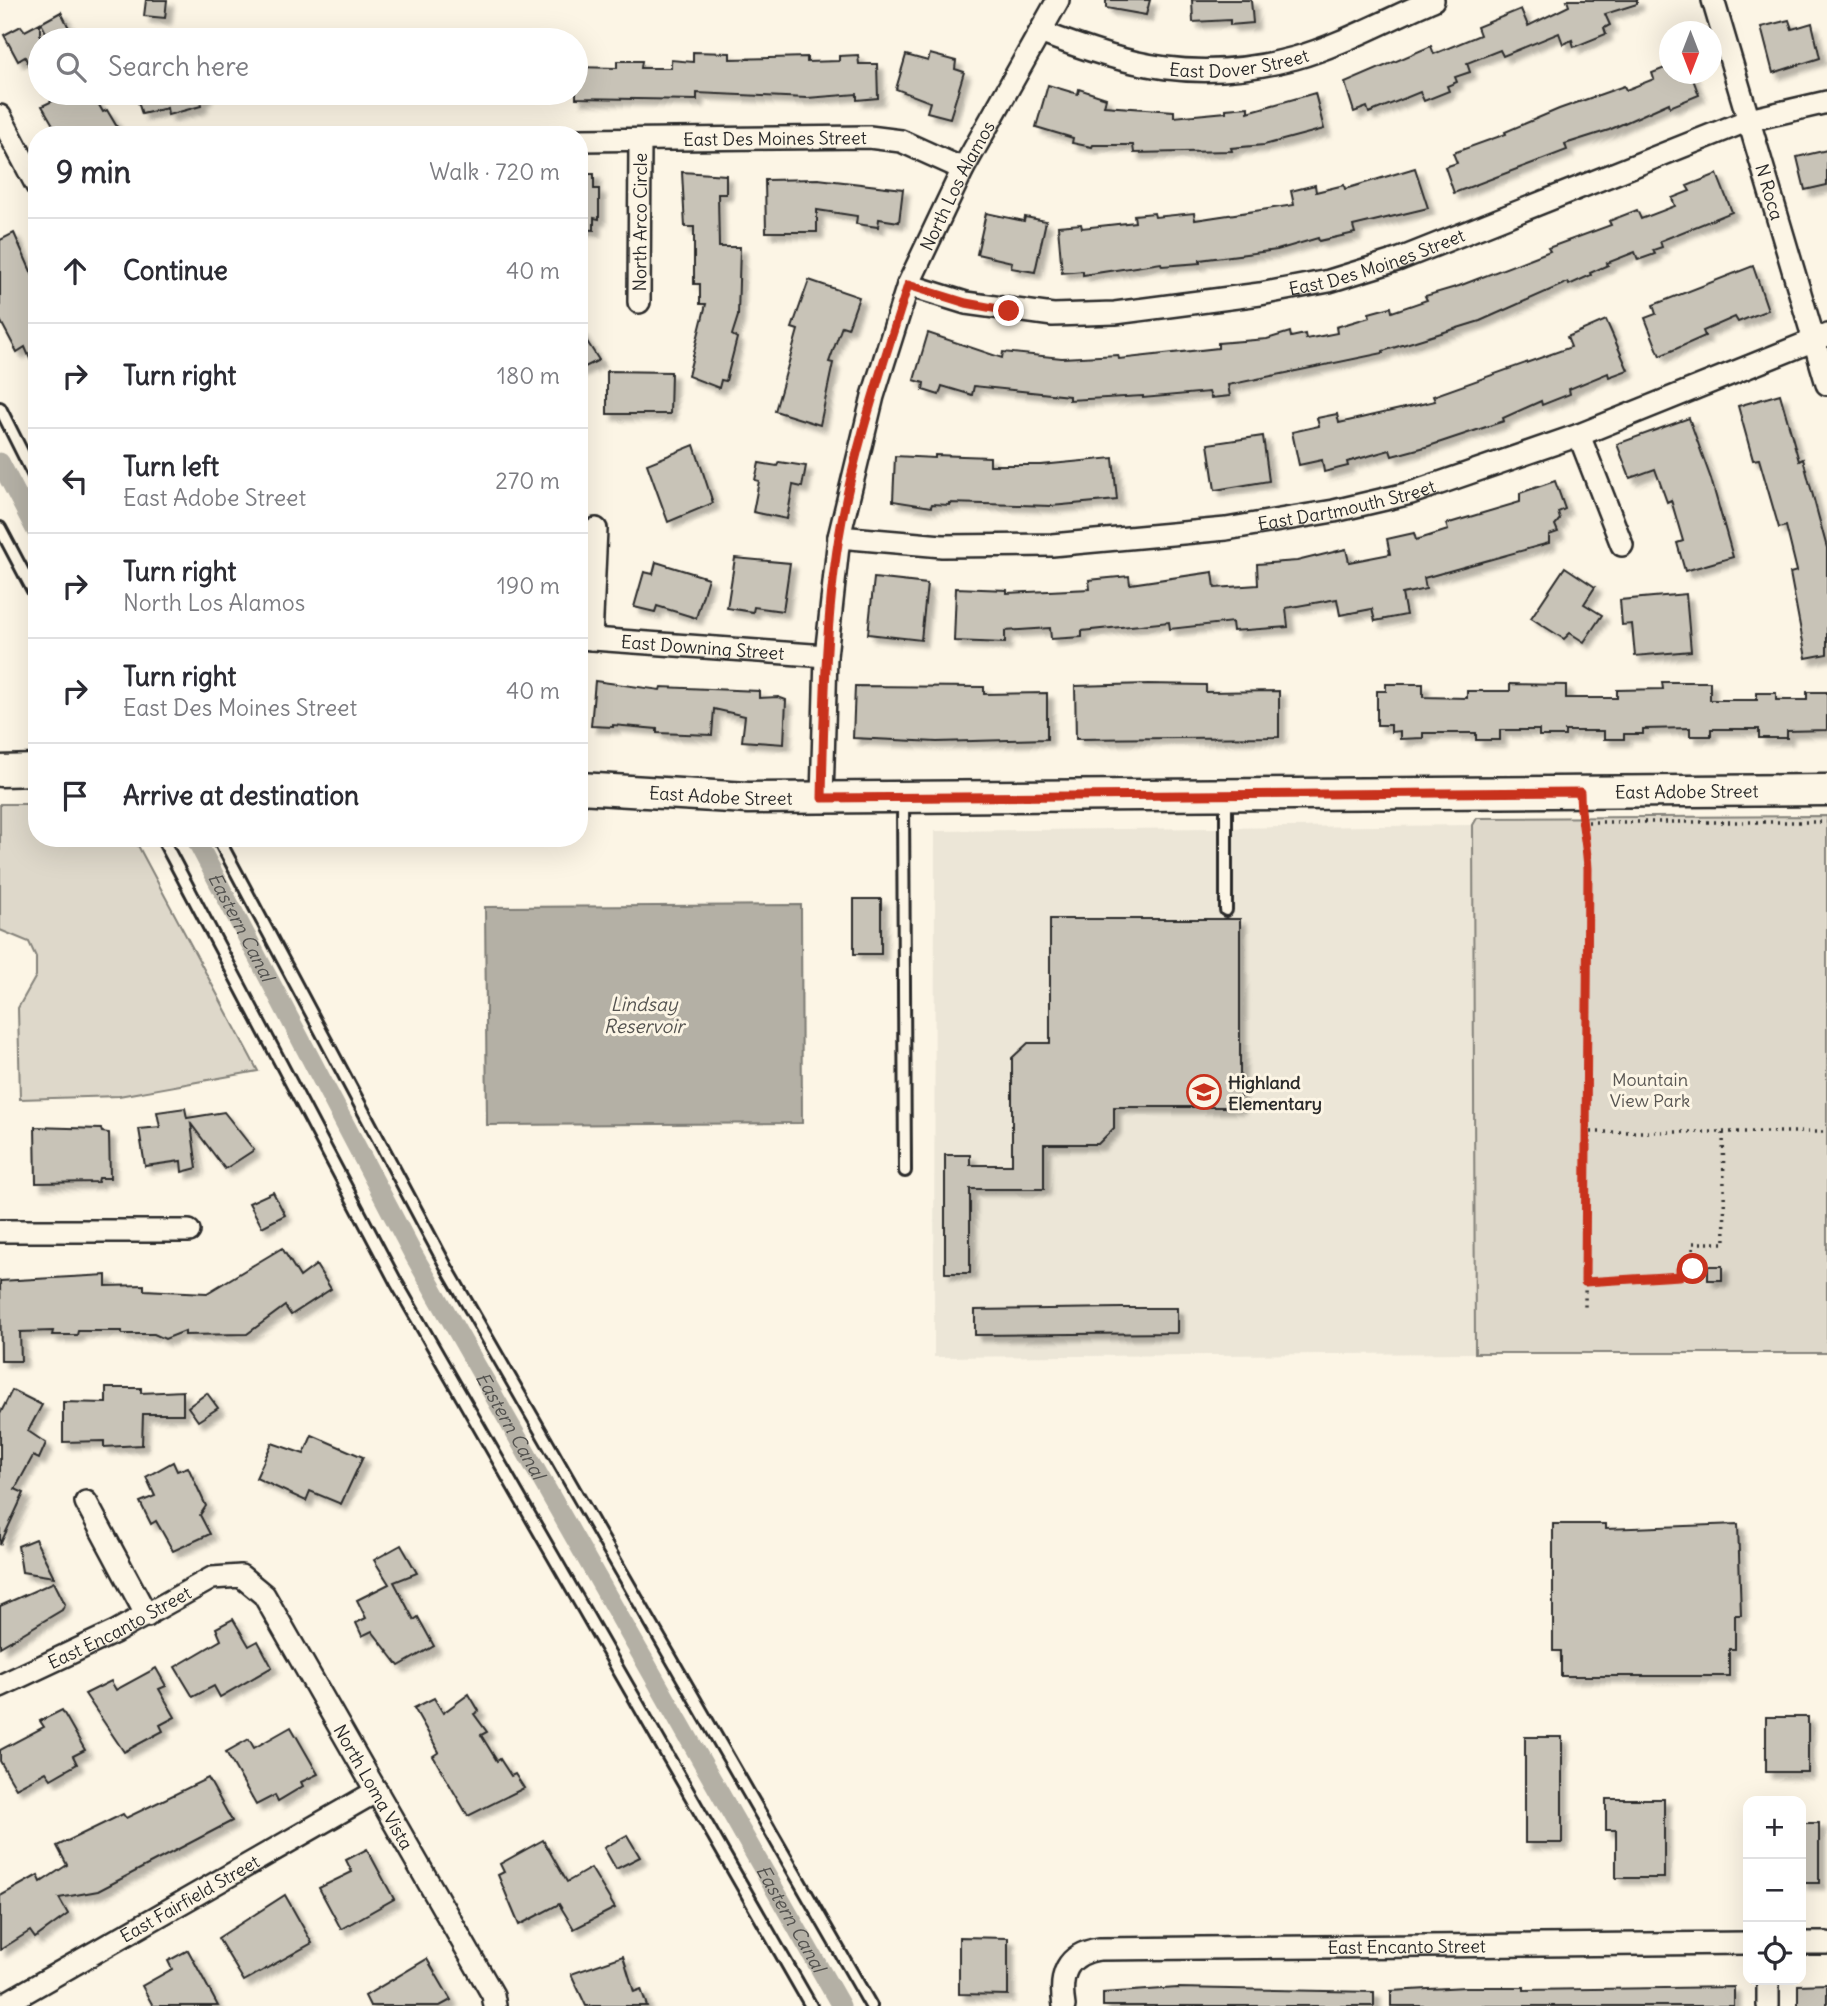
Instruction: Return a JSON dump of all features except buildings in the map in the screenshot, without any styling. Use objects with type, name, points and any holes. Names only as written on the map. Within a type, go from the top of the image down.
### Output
[{"type":"street","name":"North Los Alamos","points":[[822,798],[826,656],[839,537],[873,396],[908,285],[964,169],[1058,0]]},
{"type":"street","name":"East Dover Street","points":[[1041,32],[1107,58],[1147,66],[1216,70],[1297,57],[1405,6],[1433,0]]},
{"type":"street","name":"N Roca","points":[[1713,0],[1749,121],[1820,336],[1827,384]]},
{"type":"street","name":"East Des Moines Street","points":[[908,285],[966,303],[1054,315],[1115,313],[1260,295],[1329,281],[1400,259],[1749,121],[1827,102]]},
{"type":"street","points":[[0,116],[28,169]]},
{"type":"street","name":"East Des Moines Street","points":[[588,140],[869,137],[901,141],[964,169]]},
{"type":"street","name":"North Arco Circle","points":[[639,302],[640,140]]},
{"type":"street","name":"East Dartmouth Street","points":[[839,537],[942,546],[1052,545],[1226,529],[1334,511],[1411,493],[1579,435],[1820,336]]},
{"type":"street","points":[[1579,435],[1622,545]]},
{"type":"street","points":[[588,609],[596,529]]},
{"type":"street","name":"East Downing Street","points":[[588,639],[826,656]]},
{"type":"street","points":[[0,771],[28,770]]},
{"type":"street","name":"East Adobe Street","points":[[588,789],[702,797],[822,798],[1827,790]]},
{"type":"street","points":[[0,1231],[189,1231]]},
{"type":"street","points":[[86,1502],[148,1616]]},
{"type":"street","name":"East Encanto Street","points":[[0,1686],[148,1616],[212,1578],[241,1576]]},
{"type":"street","name":"North Loma Vista","points":[[241,1576],[264,1595],[493,1995],[495,2006]]},
{"type":"street","name":"East Fairfield Street","points":[[1,2006],[377,1791]]},
{"type":"street","points":[[1806,1943],[1827,1942]]},
{"type":"street","name":"East Encanto Street","points":[[1064,2006],[1063,1974],[1068,1963],[1077,1956],[1100,1949],[1743,1943]]},
{"type":"street","points":[[1768,1985],[1768,2006]]},
{"type":"lane","points":[[0,408],[28,464]]},
{"type":"lane","points":[[0,528],[28,581]]},
{"type":"lane","points":[[1226,795],[1226,910]]},
{"type":"lane","points":[[903,797],[905,1171]]},
{"type":"lane","points":[[167,847],[396,1282],[811,2006]]},
{"type":"lane","points":[[223,847],[448,1270],[871,2006]]},
{"type":"path","points":[[1580,792],[1580,822],[1587,850],[1588,869],[1584,1132],[1585,1310]]},
{"type":"path","points":[[1580,822],[1827,822]]},
{"type":"path","points":[[1584,1132],[1827,1132]]},
{"type":"path","points":[[1585,1282],[1680,1276],[1680,1269],[1693,1269],[1693,1243],[1725,1243],[1723,1132]]},
{"type":"shaded area","name":"Highland Elementary","points":[[1473,825],[1475,1353],[934,1357],[935,831]]},
{"type":"green space","points":[[0,804],[28,804],[28,847],[139,847],[258,1071],[119,1096],[20,1099],[18,1008],[36,976],[36,957],[29,942],[0,930]]},
{"type":"green space","name":"Mountain View Park","points":[[1827,816],[1827,1353],[1475,1353],[1473,825],[1477,818]]},
{"type":"water","name":"Lindsay Reservoir","points":[[801,905],[802,1123],[487,1125],[485,907]]},
{"type":"waterway","name":"Eastern Canal","points":[[0,462],[28,516]]},
{"type":"waterway","name":"Eastern Canal","points":[[200,847],[412,1252],[841,2006]]},
{"type":"place","name":"Highland Elementary","points":[[1204,1092]]},
{"type":"route","points":[[1009,311],[966,303],[908,285],[873,396],[839,537],[826,656],[822,798],[1580,792],[1580,822],[1587,850],[1588,869],[1587,1063],[1584,1091],[1585,1282],[1642,1281],[1642,1276],[1680,1276],[1680,1269],[1693,1269]]}]
